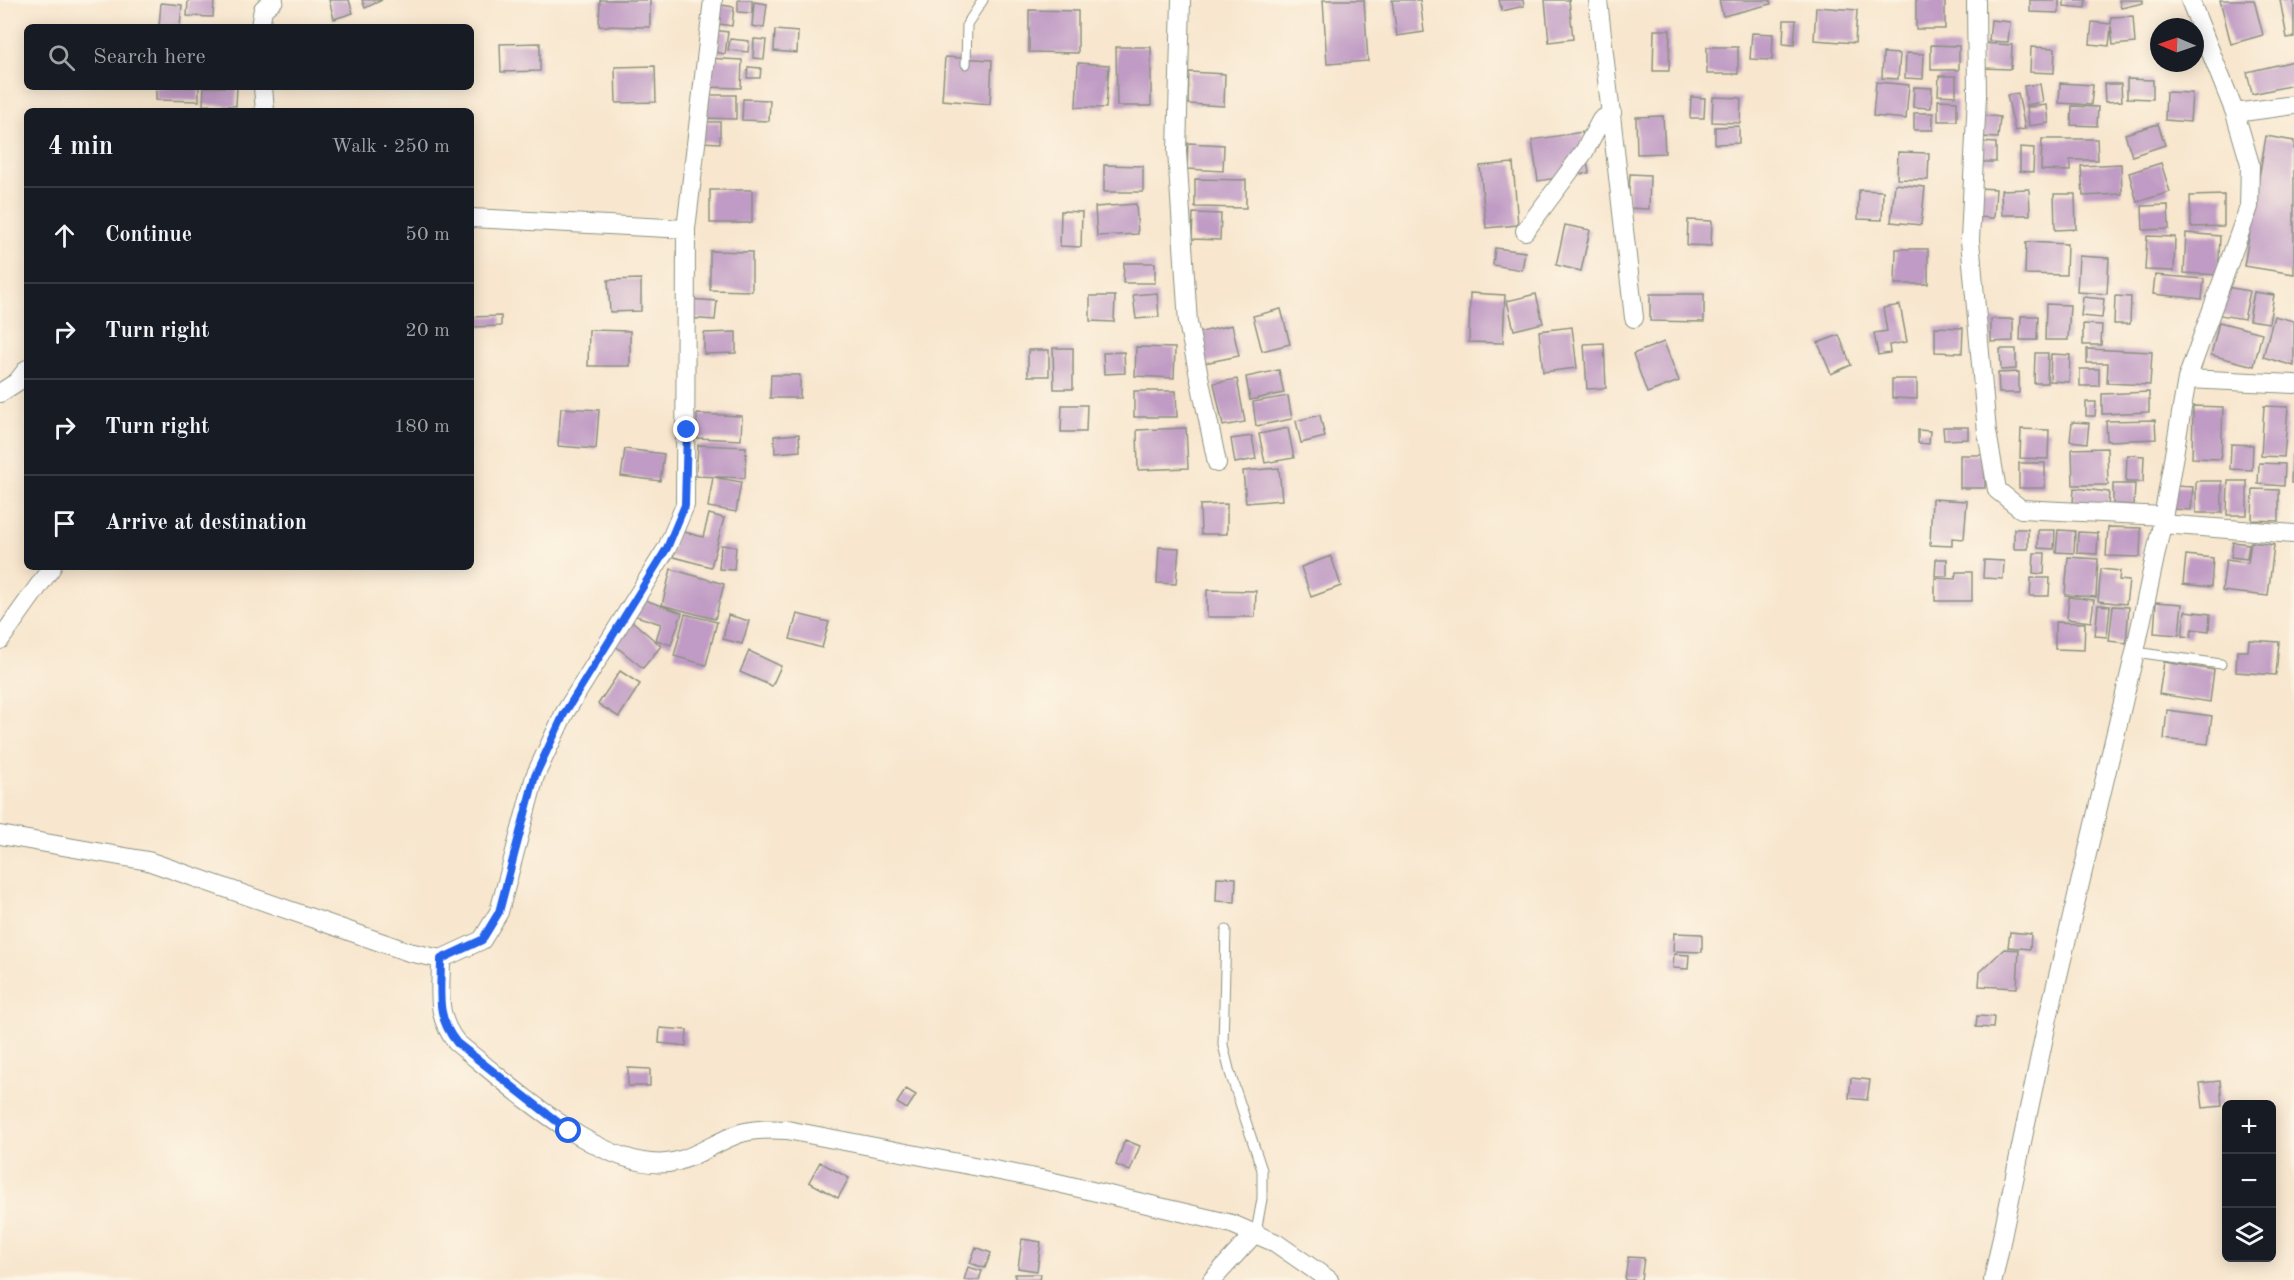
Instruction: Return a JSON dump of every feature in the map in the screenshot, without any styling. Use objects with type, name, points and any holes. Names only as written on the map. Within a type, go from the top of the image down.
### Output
[{"type":"street","points":[[260,24],[263,9],[274,0]]},
{"type":"street","points":[[0,835],[148,861],[409,952],[441,959],[482,940],[499,912],[540,766],[564,714],[667,548],[685,505],[686,229],[713,0]]},
{"type":"street","points":[[1181,0],[1177,151],[1188,323],[1217,463]]},
{"type":"street","points":[[1598,0],[1634,318]]},
{"type":"street","points":[[1976,0],[1977,95],[1970,240],[1987,432],[1997,490],[2021,509],[2163,520],[2294,534]]},
{"type":"street","points":[[1993,1280],[2048,1018],[2135,652],[2163,520],[2187,379],[2249,207],[2250,164],[2235,113],[2190,0]]},
{"type":"street","points":[[263,90],[265,108]]},
{"type":"street","points":[[2235,113],[2294,105]]},
{"type":"street","points":[[1525,231],[1584,152],[1601,120],[1612,112]]},
{"type":"street","points":[[474,218],[686,229]]},
{"type":"street","points":[[0,393],[16,382],[24,373]]},
{"type":"street","points":[[2187,379],[2294,384]]},
{"type":"street","points":[[0,640],[50,570]]},
{"type":"street","points":[[441,959],[441,1016],[445,1029],[457,1043],[569,1131],[602,1149],[655,1163],[677,1162],[741,1133],[766,1129],[787,1130],[1041,1179],[1256,1232],[1329,1280]]},
{"type":"street","points":[[1212,1280],[1256,1232]]},
{"type":"lane","points":[[966,64],[967,24],[983,0]]},
{"type":"lane","points":[[2135,652],[2221,664]]},
{"type":"lane","points":[[1226,930],[1223,1045],[1262,1170],[1262,1199],[1256,1232]]},
{"type":"building","points":[[188,0],[214,0],[213,17],[187,16]]},
{"type":"building","points":[[329,0],[349,0],[353,13],[334,19]]},
{"type":"building","points":[[362,0],[382,0],[365,8]]},
{"type":"building","points":[[600,0],[650,0],[650,27],[599,26]]},
{"type":"building","points":[[738,0],[752,0],[752,13],[738,12]]},
{"type":"building","points":[[1323,0],[1364,0],[1368,61],[1327,64]]},
{"type":"building","points":[[1392,0],[1420,0],[1424,32],[1397,36]]},
{"type":"building","points":[[1499,0],[1523,0],[1524,6],[1502,11]]},
{"type":"building","points":[[1545,0],[1569,0],[1573,39],[1549,42]]},
{"type":"building","points":[[1719,0],[1770,0],[1771,4],[1723,16]]},
{"type":"building","points":[[1916,0],[1945,0],[1945,29],[1916,29]]},
{"type":"building","points":[[2030,0],[2059,0],[2059,13],[2030,12]]},
{"type":"building","points":[[2064,0],[2086,0],[2085,8],[2064,6]]},
{"type":"building","points":[[2119,0],[2143,0],[2143,3],[2121,8]]},
{"type":"building","points":[[2220,0],[2254,0],[2263,35],[2231,44]]},
{"type":"building","points":[[2280,0],[2294,0],[2294,37],[2287,38]]},
{"type":"building","points":[[754,2],[767,4],[764,28],[752,26]]},
{"type":"building","points":[[161,3],[182,5],[180,24],[159,24]]},
{"type":"building","points":[[714,4],[734,7],[732,26],[712,23]]},
{"type":"building","points":[[1816,7],[1857,10],[1855,43],[1814,40]]},
{"type":"building","points":[[1029,10],[1078,11],[1078,53],[1029,52]]},
{"type":"building","points":[[2133,16],[2135,43],[2113,45],[2111,26],[2109,46],[2090,44],[2092,22],[2111,24],[2111,17]]},
{"type":"building","points":[[1784,20],[1796,20],[1794,45],[1783,44]]},
{"type":"building","points":[[1991,20],[2010,22],[2008,42],[1989,41]]},
{"type":"building","points":[[713,30],[728,32],[725,54],[710,51]]},
{"type":"building","points":[[775,30],[798,32],[797,53],[774,51]]},
{"type":"building","points":[[1654,30],[1670,30],[1669,71],[1653,71]]},
{"type":"building","points":[[1752,33],[1773,34],[1772,60],[1750,59]]},
{"type":"building","points":[[730,39],[749,41],[748,52],[728,50]]},
{"type":"building","points":[[754,39],[766,40],[764,59],[753,58]]},
{"type":"building","points":[[540,43],[540,71],[501,72],[500,44]]},
{"type":"building","points":[[1983,43],[2012,45],[2011,69],[1982,68]]},
{"type":"building","points":[[1931,45],[1959,46],[1959,70],[1931,70]]},
{"type":"building","points":[[1116,47],[1151,47],[1151,106],[1117,106]]},
{"type":"building","points":[[1707,47],[1738,47],[1738,74],[1707,74]]},
{"type":"building","points":[[2031,47],[2055,48],[2054,73],[2030,72]]},
{"type":"building","points":[[1883,53],[1900,54],[1898,79],[1882,78]]},
{"type":"building","points":[[1906,53],[1924,54],[1923,79],[1905,78]]},
{"type":"building","points":[[945,57],[992,60],[990,104],[942,100]]},
{"type":"building","points":[[705,58],[742,60],[741,88],[704,87]]},
{"type":"building","points":[[2294,61],[2294,85],[2252,94],[2247,72]]},
{"type":"building","points":[[1078,63],[1109,65],[1106,108],[1076,107]]},
{"type":"building","points":[[655,66],[656,102],[616,103],[615,67]]},
{"type":"building","points":[[748,67],[761,68],[760,78],[747,78]]},
{"type":"building","points":[[1189,72],[1225,74],[1224,106],[1188,104]]},
{"type":"building","points":[[1939,76],[1956,76],[1956,96],[1938,95]]},
{"type":"building","points":[[2127,79],[2153,80],[2153,99],[2127,98]]},
{"type":"building","points":[[1876,82],[1909,85],[1906,119],[1873,116]]},
{"type":"building","points":[[2060,83],[2093,85],[2091,105],[2059,103]]},
{"type":"building","points":[[2040,84],[2043,102],[2027,105],[2024,86]]},
{"type":"building","points":[[2104,84],[2121,84],[2122,101],[2105,102]]},
{"type":"building","points":[[1914,87],[1932,88],[1931,108],[1913,107]]},
{"type":"building","points":[[156,90],[199,90],[199,101],[156,100]]},
{"type":"building","points":[[204,90],[237,90],[236,106],[203,105]]},
{"type":"building","points":[[2166,92],[2192,93],[2190,122],[2165,120]]},
{"type":"building","points":[[2018,93],[2025,129],[2015,131],[2007,95]]},
{"type":"building","points":[[703,95],[736,95],[736,119],[702,118]]},
{"type":"building","points":[[1691,97],[1705,98],[1704,118],[1690,118]]},
{"type":"building","points":[[1713,97],[1741,98],[1740,123],[1712,122]]},
{"type":"building","points":[[743,99],[770,100],[769,121],[742,120]]},
{"type":"building","points":[[1938,100],[1957,101],[1957,121],[1938,121]]},
{"type":"building","points":[[2047,105],[2049,123],[2029,126],[2027,107]]},
{"type":"building","points":[[2072,106],[2098,107],[2097,126],[2071,125]]},
{"type":"building","points":[[1914,113],[1933,113],[1933,130],[1914,130]]},
{"type":"building","points":[[1981,115],[2000,117],[1998,138],[1980,137]]},
{"type":"building","points":[[1663,116],[1665,153],[1637,154],[1636,117]]},
{"type":"building","points":[[702,122],[720,122],[720,143],[701,142]]},
{"type":"building","points":[[2158,124],[2165,145],[2132,156],[2125,134]]},
{"type":"building","points":[[1739,126],[1739,143],[1715,144],[1715,127]]},
{"type":"building","points":[[1582,132],[1589,173],[1538,181],[1532,140]]},
{"type":"building","points":[[2266,136],[2294,141],[2294,274],[2244,266]]},
{"type":"building","points":[[2042,139],[2097,139],[2098,160],[2070,160],[2070,171],[2041,170]]},
{"type":"building","points":[[1981,142],[1996,143],[1996,162],[1981,162]]},
{"type":"building","points":[[1188,143],[1224,145],[1223,171],[1187,169]]},
{"type":"building","points":[[2020,147],[2034,148],[2033,172],[2020,171]]},
{"type":"building","points":[[1898,152],[1929,153],[1928,180],[1897,179]]},
{"type":"building","points":[[1513,163],[1518,225],[1486,228],[1480,166]]},
{"type":"building","points":[[2161,163],[2170,192],[2137,202],[2129,173]]},
{"type":"building","points":[[2121,164],[2122,194],[2083,196],[2081,166]]},
{"type":"building","points":[[1104,165],[1143,166],[1143,192],[1104,192]]},
{"type":"building","points":[[1630,174],[1650,175],[1649,209],[1628,208]]},
{"type":"building","points":[[1195,179],[1246,180],[1246,208],[1195,207]]},
{"type":"building","points":[[1895,184],[1925,187],[1921,225],[1891,222]]},
{"type":"building","points":[[1978,188],[1996,189],[1994,218],[1977,217]]},
{"type":"building","points":[[2029,189],[2030,215],[2002,215],[2001,190]]},
{"type":"building","points":[[710,190],[752,190],[752,223],[710,223]]},
{"type":"building","points":[[1859,190],[1883,191],[1882,220],[1858,219]]},
{"type":"building","points":[[2054,194],[2075,194],[2076,229],[2055,230]]},
{"type":"building","points":[[2224,195],[2224,226],[2191,227],[2190,196]]},
{"type":"building","points":[[1136,204],[1138,234],[1097,236],[1095,207]]},
{"type":"building","points":[[2168,205],[2169,229],[2143,230],[2142,206]]},
{"type":"building","points":[[1061,211],[1082,212],[1081,247],[1060,246]]},
{"type":"building","points":[[1193,213],[1221,214],[1220,240],[1192,239]]},
{"type":"building","points":[[1688,220],[1712,221],[1711,246],[1687,245]]},
{"type":"building","points":[[1565,225],[1590,230],[1581,271],[1556,265]]},
{"type":"building","points":[[2186,233],[2220,236],[2218,275],[2184,273]]},
{"type":"building","points":[[2147,236],[2175,237],[2174,271],[2145,270]]},
{"type":"building","points":[[2026,242],[2067,244],[2066,275],[2025,274]]},
{"type":"building","points":[[1495,248],[1525,252],[1522,270],[1493,265]]},
{"type":"building","points":[[1896,249],[1928,249],[1928,284],[1895,284]]},
{"type":"building","points":[[710,251],[752,252],[752,291],[710,290]]},
{"type":"building","points":[[2079,256],[2109,258],[2107,294],[2077,292]]},
{"type":"building","points":[[1124,263],[1155,263],[1155,283],[1123,283]]},
{"type":"building","points":[[2155,275],[2204,279],[2202,299],[2153,294]]},
{"type":"building","points":[[641,279],[641,311],[610,312],[608,280]]},
{"type":"building","points":[[2226,287],[2250,291],[2244,319],[2220,315]]},
{"type":"building","points":[[2254,292],[2274,295],[2269,323],[2249,320]]},
{"type":"building","points":[[1157,293],[1159,317],[1136,319],[1133,295]]},
{"type":"building","points":[[1470,293],[1505,295],[1503,343],[1469,342]]},
{"type":"building","points":[[1536,294],[1543,323],[1514,330],[1507,301]]},
{"type":"building","points":[[1650,294],[1704,294],[1704,322],[1650,321]]},
{"type":"building","points":[[1090,296],[1115,296],[1114,322],[1090,321]]},
{"type":"building","points":[[2115,296],[2131,297],[2130,324],[2114,324]]},
{"type":"building","points":[[2083,297],[2104,299],[2102,318],[2081,316]]},
{"type":"building","points":[[688,299],[717,301],[715,320],[686,318]]},
{"type":"building","points":[[2046,304],[2070,305],[2068,340],[2045,340]]},
{"type":"building","points":[[1900,305],[1907,342],[1889,345],[1890,353],[1878,355],[1874,333],[1887,331],[1883,308]]},
{"type":"building","points":[[1281,309],[1290,344],[1262,351],[1253,316]]},
{"type":"building","points":[[501,316],[501,326],[474,327],[474,317]]},
{"type":"building","points":[[2021,316],[2038,316],[2037,340],[2020,340]]},
{"type":"building","points":[[2274,316],[2294,321],[2294,366],[2263,357]]},
{"type":"building","points":[[1991,319],[2013,319],[2013,341],[1991,342]]},
{"type":"building","points":[[2219,322],[2262,333],[2254,366],[2211,355]]},
{"type":"building","points":[[2083,324],[2102,325],[2101,345],[2083,345]]},
{"type":"building","points":[[1232,325],[1239,356],[1204,363],[1197,333]]},
{"type":"building","points":[[1572,327],[1577,368],[1543,372],[1539,331]]},
{"type":"building","points":[[1935,327],[1963,328],[1962,353],[1935,352]]},
{"type":"building","points":[[589,330],[630,331],[630,366],[588,366]]},
{"type":"building","points":[[736,332],[736,353],[704,354],[704,333]]},
{"type":"building","points":[[1839,335],[1851,365],[1831,374],[1818,343]]},
{"type":"building","points":[[1664,342],[1679,381],[1647,393],[1633,354]]},
{"type":"building","points":[[1604,343],[1606,388],[1587,389],[1584,344]]},
{"type":"building","points":[[1136,347],[1175,348],[1174,378],[1135,376]]},
{"type":"building","points":[[1053,348],[1073,348],[1073,389],[1054,389]]},
{"type":"building","points":[[2000,349],[2016,349],[2016,369],[2001,370]]},
{"type":"building","points":[[2087,349],[2152,352],[2150,385],[2107,383],[2108,363],[2087,363]]},
{"type":"building","points":[[1028,350],[1049,350],[1049,376],[1028,376]]},
{"type":"building","points":[[1124,352],[1125,373],[1104,374],[1103,353]]},
{"type":"building","points":[[2035,353],[2048,353],[2047,383],[2034,383]]},
{"type":"building","points":[[2051,354],[2070,355],[2069,382],[2050,381]]},
{"type":"building","points":[[2080,369],[2099,369],[2099,386],[2080,386]]},
{"type":"building","points":[[1279,370],[1284,393],[1250,400],[1246,377]]},
{"type":"building","points":[[2019,372],[2019,393],[1999,393],[1998,373]]},
{"type":"building","points":[[771,375],[800,375],[800,398],[770,398]]},
{"type":"building","points":[[1237,379],[1245,422],[1223,426],[1214,383]]},
{"type":"building","points":[[1892,379],[1917,379],[1917,399],[1892,398]]},
{"type":"building","points":[[1134,391],[1176,391],[1177,417],[1134,417]]},
{"type":"building","points":[[2149,392],[2149,412],[2102,414],[2102,394]]},
{"type":"building","points":[[1288,396],[1292,419],[1256,426],[1253,402]]},
{"type":"building","points":[[2086,402],[2096,402],[2095,416],[2086,416]]},
{"type":"building","points":[[1062,405],[1087,405],[1086,432],[1061,432]]},
{"type":"building","points":[[2193,406],[2223,407],[2221,459],[2192,458]]},
{"type":"building","points":[[2264,406],[2288,407],[2284,457],[2261,456]]},
{"type":"building","points":[[561,408],[599,410],[596,449],[558,446]]},
{"type":"building","points":[[697,414],[742,416],[741,440],[697,438]]},
{"type":"building","points":[[1320,415],[1325,437],[1301,443],[1296,421]]},
{"type":"building","points":[[2155,420],[2156,439],[2107,441],[2106,421]]},
{"type":"building","points":[[2072,422],[2089,423],[2087,443],[2070,441]]},
{"type":"building","points":[[1943,427],[1968,427],[1968,439],[1944,440]]},
{"type":"building","points":[[1186,428],[1188,468],[1138,470],[1137,430]]},
{"type":"building","points":[[1288,428],[1294,458],[1265,463],[1259,434]]},
{"type":"building","points":[[2021,429],[2049,430],[2048,459],[2020,458]]},
{"type":"building","points":[[1918,430],[1930,431],[1929,444],[1918,443]]},
{"type":"building","points":[[799,434],[800,451],[775,453],[774,436]]},
{"type":"building","points":[[1252,436],[1256,459],[1235,463],[1231,439]]},
{"type":"building","points":[[2231,444],[2253,445],[2252,470],[2230,469]]},
{"type":"building","points":[[698,445],[746,447],[745,478],[696,476]]},
{"type":"building","points":[[2107,448],[2108,485],[2073,485],[2072,449]]},
{"type":"building","points":[[625,449],[664,454],[660,481],[621,476]]},
{"type":"building","points":[[1960,455],[1985,455],[1985,488],[1960,488]]},
{"type":"building","points":[[2127,455],[2144,456],[2143,482],[2126,482]]},
{"type":"building","points":[[2292,455],[2294,455],[2294,483],[2291,483]]},
{"type":"building","points":[[2019,463],[2045,463],[2045,488],[2019,488]]},
{"type":"building","points":[[2259,463],[2285,464],[2284,486],[2258,484]]},
{"type":"building","points":[[1279,468],[1282,500],[1246,503],[1243,471]]},
{"type":"building","points":[[713,477],[741,482],[736,512],[708,507]]},
{"type":"building","points":[[2196,481],[2222,481],[2222,513],[2196,513]]},
{"type":"building","points":[[2228,481],[2247,481],[2247,515],[2227,515]]},
{"type":"building","points":[[2113,484],[2135,484],[2134,505],[2113,504]]},
{"type":"building","points":[[2175,486],[2193,487],[2191,510],[2173,509]]},
{"type":"building","points":[[2074,488],[2109,492],[2108,507],[2073,504]]},
{"type":"building","points":[[2253,489],[2279,490],[2279,521],[2252,520]]},
{"type":"building","points":[[1932,499],[1967,501],[1964,539],[1952,538],[1952,546],[1930,545]]},
{"type":"building","points":[[1227,504],[1227,534],[1201,534],[1200,505]]},
{"type":"building","points":[[709,514],[724,518],[711,567],[670,556],[677,530],[703,537]]},
{"type":"building","points":[[2108,527],[2141,528],[2140,557],[2106,556]]},
{"type":"building","points":[[2014,529],[2028,529],[2028,549],[2014,549]]},
{"type":"building","points":[[2038,530],[2055,530],[2054,549],[2038,548]]},
{"type":"building","points":[[2058,530],[2075,531],[2074,553],[2056,552]]},
{"type":"building","points":[[2078,532],[2098,533],[2097,554],[2077,553]]},
{"type":"building","points":[[2233,542],[2249,544],[2247,559],[2231,557]]},
{"type":"building","points":[[2251,542],[2274,545],[2268,596],[2222,591],[2226,560],[2248,563]]},
{"type":"building","points":[[721,545],[736,547],[734,570],[719,569]]},
{"type":"building","points":[[1159,547],[1179,548],[1176,584],[1157,583]]},
{"type":"building","points":[[2034,553],[2045,553],[2044,574],[2033,573]]},
{"type":"building","points":[[2186,555],[2213,558],[2211,587],[2183,584]]},
{"type":"building","points":[[1331,556],[1341,586],[1311,597],[1301,567]]},
{"type":"building","points":[[2068,557],[2098,559],[2096,597],[2065,595]]},
{"type":"building","points":[[1936,559],[1947,559],[1947,576],[1935,576]]},
{"type":"building","points":[[1984,560],[2004,561],[2003,579],[1983,578]]},
{"type":"building","points":[[671,569],[724,584],[715,619],[662,605]]},
{"type":"building","points":[[2101,569],[2120,571],[2119,580],[2129,581],[2126,604],[2098,601]]},
{"type":"building","points":[[1956,572],[1972,572],[1972,601],[1935,601],[1935,578],[1955,579]]},
{"type":"building","points":[[2031,578],[2050,578],[2049,596],[2030,596]]},
{"type":"building","points":[[1207,590],[1256,591],[1255,617],[1207,617]]},
{"type":"building","points":[[2069,597],[2094,600],[2091,622],[2067,619]]},
{"type":"building","points":[[639,598],[682,613],[671,645],[656,640],[661,624],[633,615]]},
{"type":"building","points":[[2156,602],[2182,604],[2179,635],[2154,633]]},
{"type":"building","points":[[2098,605],[2110,606],[2107,637],[2095,636]]},
{"type":"building","points":[[2113,606],[2129,607],[2126,643],[2109,641]]},
{"type":"building","points":[[2185,611],[2210,614],[2209,631],[2192,629],[2191,637],[2182,636]]},
{"type":"building","points":[[685,614],[717,622],[706,665],[674,656]]},
{"type":"building","points":[[797,614],[829,622],[822,648],[790,639]]},
{"type":"building","points":[[728,615],[749,621],[742,644],[723,639]]},
{"type":"building","points":[[632,621],[661,646],[643,668],[613,644]]},
{"type":"building","points":[[2055,622],[2085,623],[2084,650],[2055,649]]},
{"type":"building","points":[[2249,640],[2279,642],[2276,675],[2236,672],[2237,651],[2248,651]]},
{"type":"building","points":[[749,651],[781,666],[772,686],[740,672]]},
{"type":"building","points":[[2164,662],[2214,670],[2210,702],[2159,694]]},
{"type":"building","points":[[620,671],[640,684],[619,717],[598,704]]},
{"type":"building","points":[[2167,710],[2212,716],[2208,744],[2164,739]]},
{"type":"building","points":[[1217,877],[1236,878],[1235,902],[1216,901]]},
{"type":"building","points":[[2010,932],[2031,934],[2030,949],[2008,947]]},
{"type":"building","points":[[1674,933],[1702,934],[1702,952],[1673,951]]},
{"type":"building","points":[[2004,949],[2019,950],[2017,988],[1979,986],[1980,972]]},
{"type":"building","points":[[1674,954],[1689,955],[1688,969],[1673,968]]},
{"type":"building","points":[[1977,1016],[1994,1017],[1993,1028],[1976,1027]]},
{"type":"building","points":[[660,1028],[687,1030],[686,1046],[659,1043]]},
{"type":"building","points":[[628,1068],[650,1069],[650,1086],[628,1086]]},
{"type":"building","points":[[1851,1078],[1870,1080],[1867,1100],[1849,1098]]},
{"type":"building","points":[[2220,1081],[2222,1106],[2203,1108],[2200,1083]]},
{"type":"building","points":[[906,1089],[916,1095],[907,1109],[897,1103]]},
{"type":"building","points":[[1125,1140],[1140,1146],[1130,1171],[1116,1165]]},
{"type":"building","points":[[820,1162],[849,1178],[838,1198],[809,1182]]},
{"type":"building","points":[[1022,1239],[1041,1242],[1037,1271],[1018,1268]]},
{"type":"building","points":[[976,1247],[991,1253],[985,1268],[970,1263]]},
{"type":"building","points":[[1628,1257],[1644,1258],[1641,1280],[1625,1280]]},
{"type":"building","points":[[968,1267],[982,1271],[979,1280],[964,1280]]},
{"type":"building","points":[[1015,1274],[1041,1274],[1040,1280],[1015,1280]]},
{"type":"route","points":[[569,1131],[457,1043],[445,1029],[441,1016],[441,959],[482,940],[499,912],[535,776],[564,714],[667,548],[685,505],[687,430]]}]
